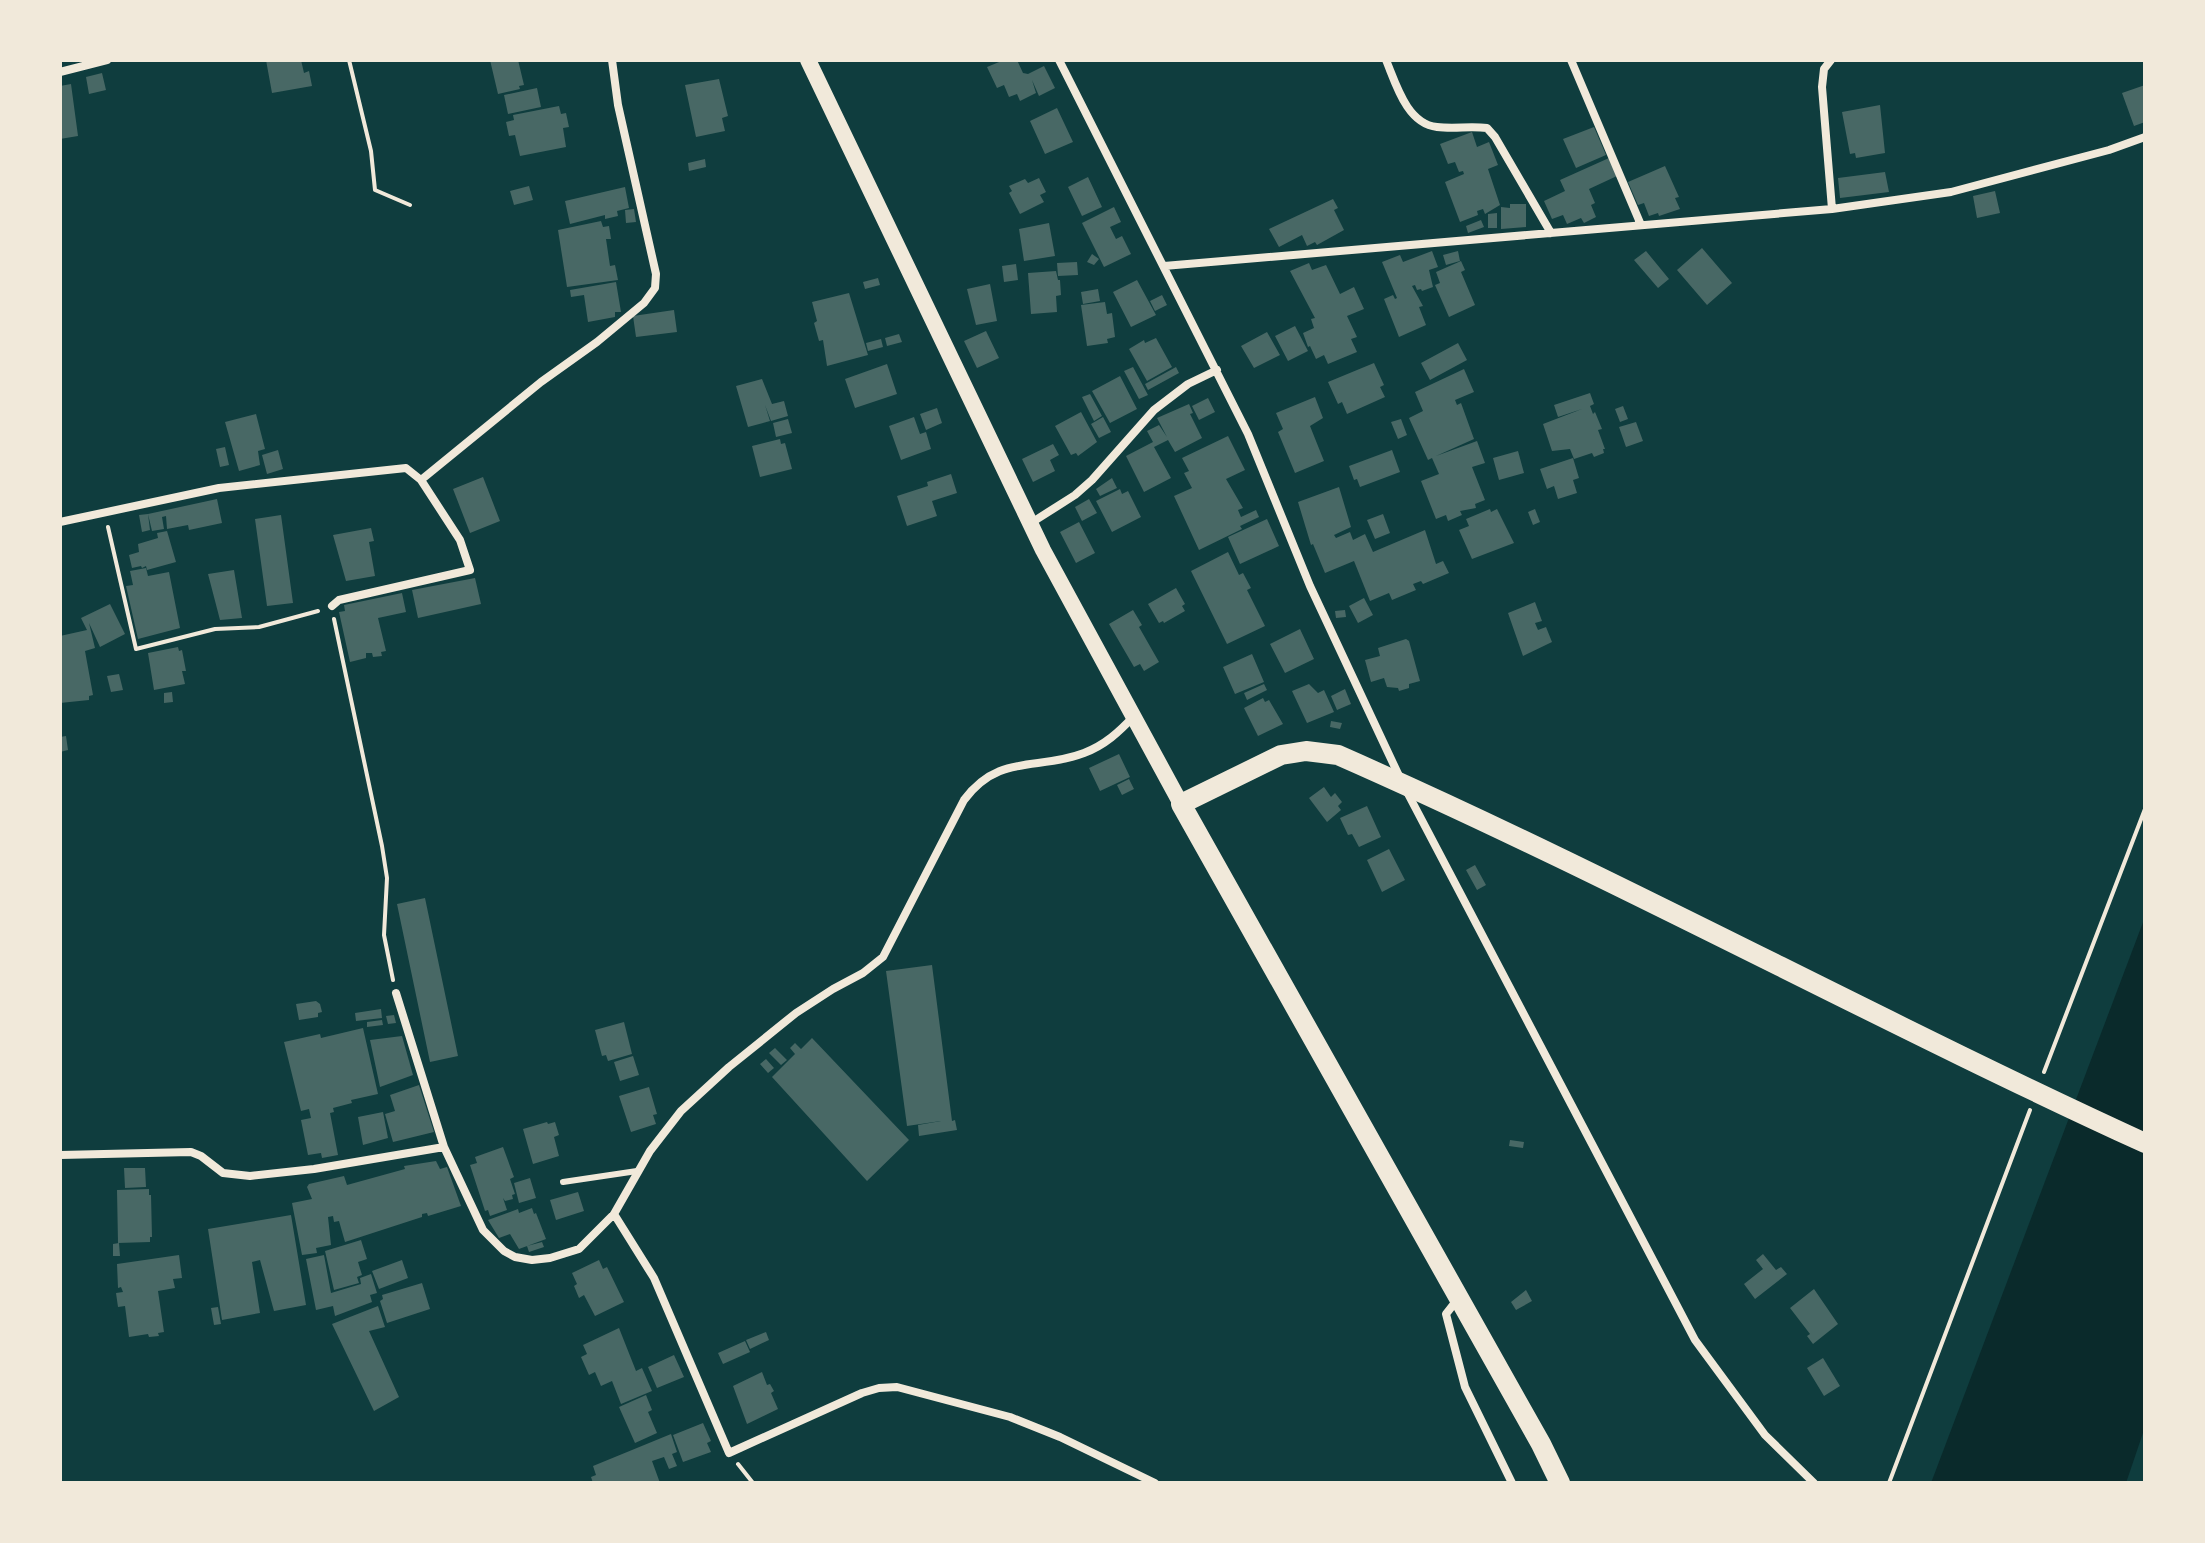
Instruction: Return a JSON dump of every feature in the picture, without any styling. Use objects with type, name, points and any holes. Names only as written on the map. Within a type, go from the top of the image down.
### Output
[{"type":"main road","points":[[808,60],[1072,605],[1560,1483]]},
{"type":"main road","points":[[1181,804],[1281,755],[1306,751],[1338,755],[1543,849],[2044,1097],[2145,1143]]},
{"type":"street","points":[[60,72],[107,60]]},
{"type":"street","points":[[421,480],[541,382],[630,315],[655,288],[654,260],[618,105],[612,60]]},
{"type":"street","points":[[1059,60],[1248,434],[1310,586],[1402,783],[1695,1340],[1765,1435],[1814,1483]]},
{"type":"street","points":[[1386,60],[1407,106],[1417,120],[1426,126],[1440,128],[1487,128],[1551,233]]},
{"type":"street","points":[[1571,60],[1641,225]]},
{"type":"street","points":[[1831,60],[1824,69],[1822,87],[1832,209]]},
{"type":"street","points":[[1164,266],[1832,209],[1951,192],[2109,150],[2145,137]]},
{"type":"street","points":[[1030,523],[1075,495],[1092,480],[1154,410],[1188,384],[1217,370]]},
{"type":"street","points":[[60,522],[219,488],[406,468],[421,480],[455,529],[470,570],[339,600],[332,606]]},
{"type":"street","points":[[396,993],[444,1147],[483,1230],[504,1251],[515,1257],[532,1260],[568,1254],[579,1249],[614,1214],[637,1171],[681,1111],[729,1067],[814,1000],[863,973],[883,957],[964,800],[979,782],[1000,769],[1083,754],[1113,738],[1134,716]]},
{"type":"street","points":[[60,1155],[191,1152],[223,1173],[250,1176],[314,1169],[444,1147]]},
{"type":"street","points":[[614,1214],[654,1278],[729,1453],[862,1393],[897,1387],[1010,1417],[1060,1437],[1155,1483]]},
{"type":"street","points":[[1459,1298],[1446,1314],[1465,1387],[1512,1483]]},
{"type":"lane","points":[[563,1182],[637,1171]]},
{"type":"path","points":[[349,60],[369,139],[375,190],[410,205]]},
{"type":"path","points":[[104,513],[136,649],[215,629],[259,627],[332,606],[382,846],[387,878],[384,935],[396,993]]},
{"type":"path","points":[[1889,1483],[2044,1097],[2145,809]]},
{"type":"path","points":[[729,1453],[753,1483]]},
{"type":"water","points":[[2145,917],[2145,1427],[2126,1483],[1931,1483]]},
{"type":"building","points":[[266,60],[301,60],[304,73],[309,71],[312,86],[272,93]]},
{"type":"building","points":[[490,60],[518,60],[524,85],[519,86],[520,89],[498,94]]},
{"type":"building","points":[[1004,60],[1017,60],[1023,73],[1028,74],[1044,66],[1055,88],[1039,96],[1032,80],[1036,93],[1020,101],[1017,94],[1009,97],[1004,85],[997,88],[987,67]]},
{"type":"building","points":[[102,73],[106,90],[89,94],[86,77]]},
{"type":"building","points":[[719,79],[728,116],[722,118],[725,131],[696,137],[685,85]]},
{"type":"building","points":[[71,84],[78,136],[60,139],[60,86]]},
{"type":"building","points":[[2145,85],[2145,122],[2134,126],[2122,93]]},
{"type":"building","points":[[537,88],[541,107],[508,114],[504,95]]},
{"type":"building","points":[[1880,105],[1885,153],[1856,158],[1855,153],[1850,154],[1842,112]]},
{"type":"building","points":[[559,106],[561,114],[566,113],[569,127],[563,128],[566,147],[520,156],[515,135],[509,136],[506,122],[514,120],[513,115]]},
{"type":"building","points":[[1057,108],[1073,142],[1045,154],[1030,121]]},
{"type":"building","points":[[1594,127],[1606,155],[1576,168],[1563,139]]},
{"type":"building","points":[[1472,132],[1477,147],[1489,142],[1498,165],[1488,169],[1500,205],[1485,214],[1483,209],[1477,211],[1478,215],[1460,222],[1445,182],[1464,174],[1463,171],[1459,172],[1455,162],[1448,164],[1440,144]]},
{"type":"building","points":[[1609,158],[1617,176],[1589,189],[1595,203],[1591,205],[1596,217],[1584,223],[1581,218],[1567,224],[1563,215],[1552,219],[1544,201],[1565,191],[1560,180]]},
{"type":"building","points":[[705,159],[706,167],[689,171],[688,163]]},
{"type":"building","points":[[1665,166],[1679,197],[1675,198],[1680,209],[1649,216],[1644,203],[1638,205],[1628,182]]},
{"type":"building","points":[[1885,172],[1889,192],[1840,198],[1838,178]]},
{"type":"building","points":[[1088,177],[1102,207],[1082,216],[1068,187]]},
{"type":"building","points":[[1039,178],[1046,192],[1040,195],[1044,202],[1020,214],[1009,193],[1012,191],[1009,186],[1025,179],[1028,183]]},
{"type":"building","points":[[529,186],[533,200],[514,205],[510,191]]},
{"type":"building","points":[[625,187],[629,208],[617,211],[618,216],[605,219],[605,215],[570,224],[565,201]]},
{"type":"building","points":[[1995,191],[2000,213],[1977,218],[1973,196]]},
{"type":"building","points":[[1333,199],[1338,208],[1334,210],[1344,230],[1317,245],[1315,242],[1307,246],[1302,235],[1279,247],[1269,229]]},
{"type":"building","points":[[1510,204],[1526,204],[1526,227],[1501,229],[1501,207],[1510,208]]},
{"type":"building","points":[[1114,207],[1121,222],[1110,227],[1116,239],[1122,236],[1131,254],[1104,267],[1082,223]]},
{"type":"building","points":[[634,209],[636,222],[626,223],[625,210]]},
{"type":"building","points":[[1497,213],[1497,228],[1488,228],[1488,214]]},
{"type":"building","points":[[1481,220],[1484,227],[1468,233],[1466,226]]},
{"type":"building","points":[[601,221],[603,227],[609,226],[611,239],[606,239],[610,266],[615,265],[618,280],[567,287],[558,230]]},
{"type":"building","points":[[1049,223],[1055,256],[1024,261],[1019,229]]},
{"type":"building","points":[[1702,248],[1732,283],[1707,305],[1677,270]]},
{"type":"building","points":[[1432,251],[1438,267],[1429,270],[1433,287],[1422,291],[1412,286],[1423,306],[1419,307],[1426,325],[1399,337],[1384,299],[1393,295],[1397,298],[1382,262],[1400,255],[1403,262]]},
{"type":"building","points":[[1458,251],[1460,261],[1446,265],[1443,255]]},
{"type":"building","points":[[1646,251],[1669,279],[1658,288],[1634,260]]},
{"type":"building","points":[[1092,254],[1099,259],[1094,265],[1087,262]]},
{"type":"building","points":[[1461,261],[1465,270],[1461,272],[1475,305],[1449,317],[1435,285],[1440,283],[1436,272]]},
{"type":"building","points":[[1077,262],[1078,275],[1058,276],[1057,263]]},
{"type":"building","points":[[1309,263],[1312,270],[1326,265],[1340,294],[1354,287],[1364,309],[1347,316],[1357,337],[1351,339],[1357,352],[1328,364],[1324,355],[1316,359],[1308,347],[1303,333],[1314,328],[1311,319],[1315,318],[1290,271]]},
{"type":"building","points":[[1016,264],[1018,280],[1004,282],[1002,266]]},
{"type":"building","points":[[1056,271],[1061,295],[1056,296],[1057,312],[1031,314],[1028,273]]},
{"type":"building","points":[[878,278],[880,285],[865,289],[863,282]]},
{"type":"building","points":[[1137,280],[1156,315],[1131,327],[1113,292]]},
{"type":"building","points":[[616,282],[621,312],[615,312],[615,317],[588,322],[584,295],[571,297],[570,290]]},
{"type":"building","points":[[990,284],[997,321],[976,325],[967,289]]},
{"type":"building","points":[[1098,289],[1100,301],[1083,304],[1081,292]]},
{"type":"building","points":[[849,293],[868,355],[827,366],[823,340],[819,341],[814,323],[817,321],[812,302]]},
{"type":"building","points":[[1162,295],[1167,305],[1155,311],[1150,301]]},
{"type":"building","points":[[1105,302],[1107,314],[1112,313],[1115,337],[1107,339],[1108,343],[1087,346],[1081,305]]},
{"type":"building","points":[[674,310],[677,332],[636,337],[633,316]]},
{"type":"building","points":[[1295,326],[1308,351],[1288,361],[1275,336]]},
{"type":"building","points":[[986,331],[999,358],[977,368],[964,341]]},
{"type":"building","points":[[1267,332],[1280,355],[1254,368],[1241,346]]},
{"type":"building","points":[[899,334],[902,342],[887,346],[885,338]]},
{"type":"building","points":[[1156,338],[1172,367],[1147,381],[1129,349],[1144,340],[1145,343]]},
{"type":"building","points":[[881,339],[883,347],[868,351],[866,343]]},
{"type":"building","points":[[1458,343],[1467,360],[1430,380],[1421,363]]},
{"type":"building","points":[[1374,363],[1384,385],[1380,387],[1385,397],[1347,414],[1342,402],[1338,404],[1328,382]]},
{"type":"building","points":[[887,364],[897,394],[855,408],[845,379]]},
{"type":"building","points":[[1133,367],[1148,395],[1139,399],[1124,371]]},
{"type":"building","points":[[1176,367],[1179,373],[1148,390],[1145,384]]},
{"type":"building","points":[[1464,369],[1474,392],[1455,400],[1457,405],[1461,403],[1474,439],[1436,456],[1477,441],[1485,463],[1472,467],[1485,500],[1475,504],[1476,508],[1460,511],[1462,515],[1448,521],[1446,515],[1436,519],[1421,481],[1439,474],[1432,458],[1428,460],[1409,418],[1423,411],[1415,392]]},
{"type":"building","points":[[1120,376],[1137,409],[1110,423],[1092,391]]},
{"type":"building","points":[[762,379],[772,404],[784,401],[788,416],[771,421],[765,405],[770,421],[748,427],[736,386]]},
{"type":"building","points":[[1590,393],[1594,404],[1590,406],[1602,429],[1598,430],[1604,453],[1574,459],[1570,449],[1552,451],[1543,424],[1582,409],[1558,417],[1554,405]]},
{"type":"building","points":[[1090,394],[1102,416],[1094,421],[1082,397]]},
{"type":"building","points":[[1315,397],[1323,418],[1310,426],[1324,461],[1295,473],[1278,432],[1283,429],[1276,413]]},
{"type":"building","points":[[1208,398],[1215,412],[1199,420],[1192,406]]},
{"type":"building","points":[[1189,404],[1193,413],[1190,414],[1202,438],[1175,452],[1168,440],[1154,447],[1171,478],[1144,492],[1126,456],[1153,442],[1147,431],[1159,425],[1167,437],[1157,418]]},
{"type":"building","points":[[1623,406],[1628,419],[1620,422],[1615,409]]},
{"type":"building","points":[[937,408],[942,423],[926,430],[920,414]]},
{"type":"building","points":[[1081,412],[1097,442],[1078,456],[1076,453],[1071,455],[1055,426]]},
{"type":"building","points":[[256,414],[265,449],[258,451],[260,465],[239,471],[225,422]]},
{"type":"building","points":[[914,417],[920,434],[926,432],[931,449],[901,460],[889,426]]},
{"type":"building","points":[[1103,417],[1111,432],[1099,438],[1091,424]]},
{"type":"building","points":[[788,419],[792,433],[776,437],[773,423]]},
{"type":"building","points":[[1401,419],[1407,435],[1398,439],[1391,422]]},
{"type":"building","points":[[1636,422],[1643,441],[1626,447],[1619,427]]},
{"type":"building","points":[[1228,436],[1245,470],[1226,479],[1243,508],[1238,510],[1241,517],[1256,510],[1259,517],[1199,550],[1174,496],[1192,488],[1184,473],[1189,471],[1182,458]]},
{"type":"building","points":[[780,439],[781,444],[785,443],[792,469],[760,477],[752,446]]},
{"type":"building","points":[[1053,444],[1059,455],[1050,460],[1055,471],[1033,482],[1022,459]]},
{"type":"building","points":[[225,447],[229,465],[220,467],[216,449]]},
{"type":"building","points":[[278,450],[283,469],[267,474],[262,455]]},
{"type":"building","points":[[1392,450],[1400,472],[1360,487],[1349,466]]},
{"type":"building","points":[[1518,451],[1524,473],[1499,480],[1493,458]]},
{"type":"building","points":[[1573,458],[1579,478],[1573,480],[1577,493],[1558,499],[1554,486],[1547,489],[1540,469]]},
{"type":"building","points":[[951,474],[957,493],[932,501],[937,516],[907,526],[897,496],[928,486],[927,482]]},
{"type":"building","points":[[483,477],[500,521],[470,533],[453,489]]},
{"type":"building","points":[[1112,478],[1117,488],[1100,496],[1096,489]]},
{"type":"building","points":[[1339,487],[1351,527],[1334,535],[1336,538],[1350,532],[1353,540],[1365,534],[1373,552],[1425,530],[1436,564],[1443,561],[1449,573],[1423,584],[1421,581],[1413,584],[1416,590],[1392,600],[1389,593],[1370,601],[1354,561],[1325,573],[1311,545],[1298,502]]},
{"type":"building","points":[[1120,489],[1122,494],[1128,491],[1141,517],[1112,532],[1096,501]]},
{"type":"building","points":[[217,499],[222,523],[189,530],[188,525],[167,529],[166,516],[162,517],[164,529],[152,531],[148,514]]},
{"type":"building","points":[[1089,499],[1097,513],[1082,521],[1075,507]]},
{"type":"building","points":[[1490,509],[1491,512],[1497,509],[1514,543],[1472,559],[1459,530],[1469,526],[1466,519]]},
{"type":"building","points":[[1535,509],[1540,522],[1533,525],[1528,512]]},
{"type":"building","points":[[148,514],[150,530],[142,532],[139,515]]},
{"type":"building","points":[[1383,514],[1390,533],[1375,539],[1367,520]]},
{"type":"building","points":[[281,515],[293,603],[267,606],[255,519]]},
{"type":"building","points":[[1267,519],[1279,546],[1240,564],[1228,537]]},
{"type":"building","points":[[1079,522],[1095,553],[1076,563],[1060,532]]},
{"type":"building","points":[[371,528],[374,541],[369,542],[375,576],[346,581],[333,535]]},
{"type":"building","points":[[167,531],[176,562],[147,570],[146,566],[132,568],[129,555],[139,552],[138,544],[158,538],[157,533]]},
{"type":"building","points":[[1228,552],[1239,575],[1243,573],[1251,588],[1247,590],[1265,626],[1227,644],[1191,571]]},
{"type":"building","points":[[146,568],[148,576],[169,572],[180,628],[138,639],[126,586],[133,585],[130,571]]},
{"type":"building","points":[[234,570],[242,618],[220,620],[208,574]]},
{"type":"building","points":[[475,578],[481,604],[418,618],[412,590]]},
{"type":"building","points":[[1176,588],[1185,604],[1182,606],[1185,611],[1159,623],[1148,604]]},
{"type":"building","points":[[402,593],[406,612],[378,618],[386,651],[381,652],[382,656],[373,657],[372,653],[366,653],[366,658],[350,662],[339,612],[345,611],[344,605]]},
{"type":"building","points":[[1364,598],[1373,615],[1358,623],[1349,606]]},
{"type":"building","points":[[1535,602],[1542,621],[1535,623],[1538,630],[1546,627],[1552,642],[1523,656],[1508,613]]},
{"type":"building","points":[[110,604],[125,634],[100,647],[89,623],[95,648],[85,651],[93,695],[89,696],[89,700],[60,703],[60,636],[87,630],[81,618]]},
{"type":"building","points":[[1133,610],[1159,662],[1144,671],[1140,664],[1134,667],[1109,624]]},
{"type":"building","points":[[1345,610],[1346,617],[1336,618],[1335,611]]},
{"type":"building","points":[[1300,629],[1314,659],[1285,673],[1270,644]]},
{"type":"building","points":[[1406,639],[1420,681],[1399,691],[1398,688],[1387,687],[1384,678],[1371,682],[1365,660],[1380,656],[1378,648]]},
{"type":"building","points":[[178,647],[179,651],[182,650],[186,671],[182,671],[185,684],[154,690],[148,653]]},
{"type":"building","points":[[1252,654],[1264,682],[1235,694],[1223,667]]},
{"type":"building","points":[[119,674],[123,690],[111,692],[107,676]]},
{"type":"building","points":[[1264,684],[1267,690],[1247,700],[1244,693]]},
{"type":"building","points":[[1309,684],[1318,693],[1324,690],[1334,712],[1307,723],[1292,691]]},
{"type":"building","points":[[1345,689],[1351,704],[1337,710],[1331,696]]},
{"type":"building","points":[[172,692],[173,702],[164,703],[164,693]]},
{"type":"building","points":[[1263,698],[1265,702],[1269,700],[1283,724],[1258,736],[1244,708]]},
{"type":"building","points":[[1331,721],[1342,723],[1340,729],[1330,727]]},
{"type":"building","points":[[66,736],[68,750],[60,752],[60,737]]},
{"type":"building","points":[[1119,754],[1130,777],[1100,791],[1089,768]]},
{"type":"building","points":[[1129,779],[1134,789],[1122,795],[1117,785]]},
{"type":"building","points":[[1324,787],[1331,797],[1335,793],[1342,802],[1338,806],[1341,810],[1327,822],[1309,798]]},
{"type":"building","points":[[1367,806],[1381,837],[1359,847],[1352,834],[1348,835],[1340,818]]},
{"type":"building","points":[[1389,849],[1405,880],[1382,892],[1367,860]]},
{"type":"building","points":[[1475,865],[1486,885],[1477,890],[1466,870]]},
{"type":"building","points":[[425,898],[458,1056],[430,1062],[397,904]]},
{"type":"building","points":[[932,965],[952,1121],[955,1120],[957,1130],[919,1136],[918,1125],[941,1121],[907,1126],[886,971]]},
{"type":"building","points":[[316,1001],[322,1012],[318,1013],[318,1017],[299,1020],[296,1004]]},
{"type":"building","points":[[381,1009],[382,1018],[356,1021],[355,1013]]},
{"type":"building","points":[[394,1015],[396,1023],[388,1024],[386,1016]]},
{"type":"building","points":[[382,1020],[383,1025],[367,1027],[367,1022]]},
{"type":"building","points":[[624,1022],[632,1054],[608,1061],[606,1055],[602,1056],[595,1030]]},
{"type":"building","points":[[363,1028],[378,1094],[333,1108],[334,1112],[330,1113],[338,1155],[322,1158],[321,1153],[308,1155],[301,1120],[311,1118],[309,1109],[301,1111],[284,1042],[320,1034],[321,1038]]},
{"type":"building","points":[[402,1036],[413,1075],[380,1087],[370,1040]]},
{"type":"building","points":[[812,1038],[909,1140],[867,1181],[772,1077],[795,1054],[790,1048],[795,1043],[801,1049]]},
{"type":"building","points":[[775,1048],[787,1060],[781,1065],[769,1053]]},
{"type":"building","points":[[633,1056],[639,1075],[620,1081],[614,1062]]},
{"type":"building","points":[[766,1059],[774,1068],[768,1073],[760,1064]]},
{"type":"building","points":[[419,1085],[434,1132],[393,1142],[385,1114],[395,1111],[390,1095]]},
{"type":"building","points":[[649,1087],[657,1114],[653,1115],[656,1124],[631,1132],[619,1096]]},
{"type":"building","points":[[383,1112],[388,1138],[363,1145],[358,1117]]},
{"type":"building","points":[[555,1122],[559,1135],[554,1137],[559,1156],[533,1164],[523,1129]]},
{"type":"building","points":[[1510,1140],[1524,1142],[1523,1148],[1509,1146]]},
{"type":"building","points":[[503,1147],[514,1177],[510,1179],[515,1194],[512,1195],[513,1199],[505,1201],[503,1198],[507,1210],[490,1216],[488,1210],[485,1211],[470,1165],[477,1163],[475,1157]]},
{"type":"building","points":[[436,1161],[440,1169],[447,1167],[461,1206],[428,1216],[427,1213],[422,1214],[422,1217],[345,1242],[339,1221],[334,1222],[333,1216],[328,1217],[331,1245],[316,1248],[317,1253],[302,1255],[292,1203],[312,1199],[307,1187],[309,1184],[344,1176],[347,1185],[405,1169],[404,1166]]},
{"type":"building","points":[[124,1168],[145,1168],[146,1187],[125,1188]]},
{"type":"building","points":[[530,1178],[536,1198],[519,1203],[514,1183]]},
{"type":"building","points":[[149,1189],[150,1242],[118,1243],[117,1190]]},
{"type":"building","points":[[578,1192],[584,1211],[556,1220],[550,1200]]},
{"type":"building","points":[[532,1208],[546,1239],[519,1249],[510,1234],[499,1238],[488,1220],[518,1209],[519,1213]]},
{"type":"building","points":[[291,1215],[306,1305],[274,1311],[260,1260],[252,1262],[260,1313],[222,1320],[208,1229]]},
{"type":"building","points":[[361,1240],[367,1259],[358,1262],[362,1275],[357,1277],[359,1283],[334,1290],[325,1251]]},
{"type":"building","points":[[542,1242],[544,1247],[529,1252],[527,1246]]},
{"type":"building","points":[[119,1243],[120,1256],[113,1256],[113,1244]]},
{"type":"building","points":[[1763,1254],[1776,1270],[1781,1267],[1787,1274],[1755,1299],[1744,1284],[1763,1269],[1756,1260]]},
{"type":"building","points":[[179,1255],[182,1278],[173,1279],[175,1288],[158,1291],[164,1332],[158,1333],[159,1336],[129,1337],[125,1306],[118,1307],[116,1293],[123,1292],[121,1287],[118,1288],[117,1264]]},
{"type":"building","points":[[324,1255],[331,1293],[361,1284],[360,1278],[371,1274],[377,1293],[370,1295],[372,1302],[335,1316],[333,1306],[316,1310],[306,1259]]},
{"type":"building","points":[[402,1260],[408,1278],[379,1289],[372,1271]]},
{"type":"building","points":[[599,1260],[603,1269],[607,1267],[624,1302],[595,1316],[584,1295],[579,1298],[572,1273]]},
{"type":"building","points":[[422,1283],[430,1309],[387,1323],[380,1301],[382,1295]]},
{"type":"building","points":[[1814,1289],[1838,1324],[1813,1344],[1807,1336],[1810,1334],[1790,1308]]},
{"type":"building","points":[[1526,1290],[1532,1301],[1516,1310],[1511,1302]]},
{"type":"building","points":[[378,1306],[385,1327],[369,1331],[399,1397],[374,1411],[332,1324]]},
{"type":"building","points":[[218,1307],[221,1324],[214,1325],[211,1308]]},
{"type":"building","points":[[619,1328],[636,1371],[642,1368],[652,1391],[621,1404],[612,1381],[601,1386],[595,1372],[589,1375],[581,1357],[587,1354],[583,1345]]},
{"type":"building","points":[[766,1332],[769,1340],[750,1349],[746,1340]]},
{"type":"building","points":[[745,1341],[750,1352],[723,1364],[718,1353]]},
{"type":"building","points":[[674,1355],[684,1377],[657,1388],[648,1367]]},
{"type":"building","points":[[1823,1358],[1840,1386],[1824,1396],[1807,1368]]},
{"type":"building","points":[[762,1372],[767,1385],[770,1384],[774,1391],[771,1393],[778,1409],[747,1424],[733,1386]]},
{"type":"building","points":[[646,1395],[652,1410],[648,1412],[657,1433],[635,1443],[619,1407]]},
{"type":"building","points":[[703,1423],[711,1441],[707,1443],[711,1452],[683,1462],[673,1435]]},
{"type":"building","points":[[671,1434],[677,1452],[672,1454],[677,1466],[669,1469],[664,1457],[652,1461],[660,1483],[593,1483],[591,1477],[596,1475],[593,1466]]}]
